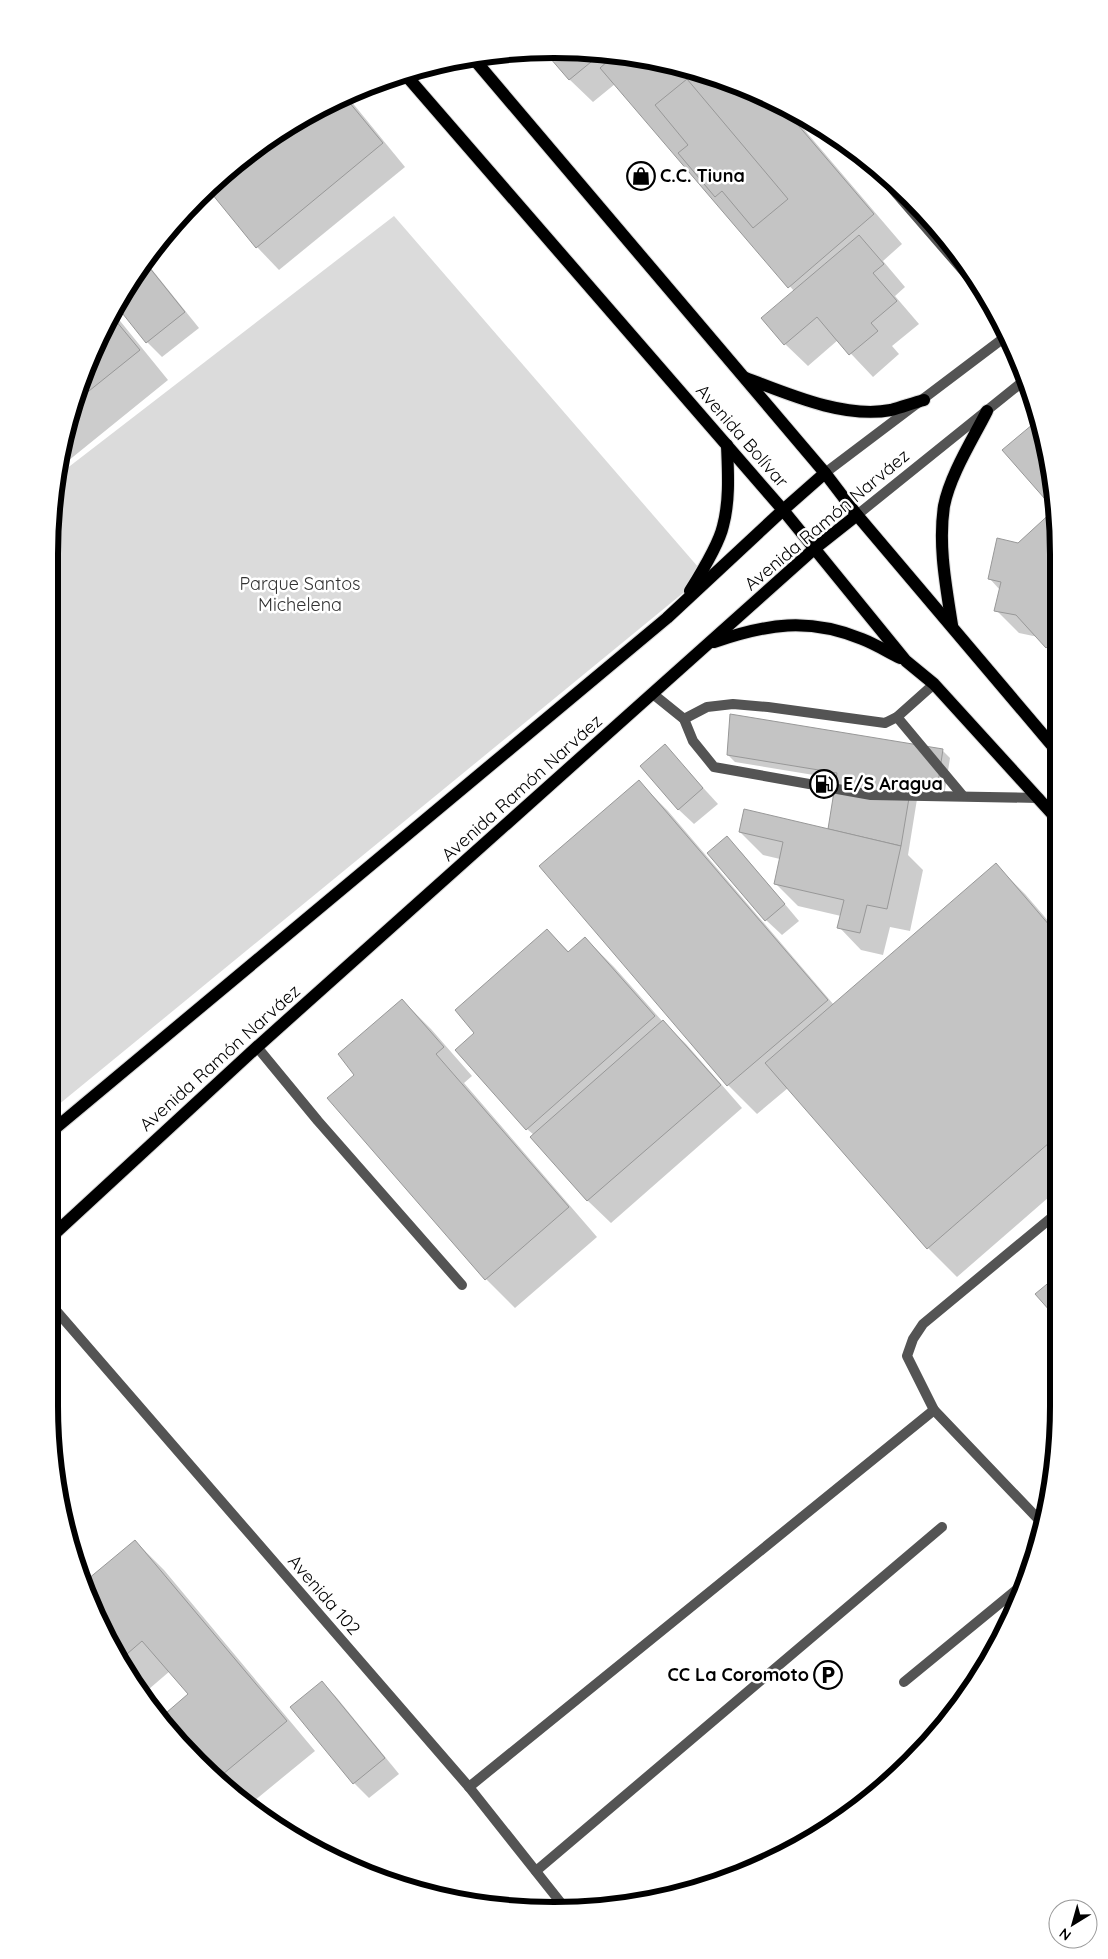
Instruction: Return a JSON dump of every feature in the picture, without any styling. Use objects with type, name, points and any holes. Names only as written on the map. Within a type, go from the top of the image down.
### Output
[{"type":"main road","points":[[478,64],[1050,743]]},
{"type":"main road","name":"Avenida Bolívar","points":[[409,79],[783,510],[906,661],[934,684],[1050,811]]},
{"type":"main road","points":[[744,378],[789,395],[858,412],[890,410],[924,400]]},
{"type":"main road","points":[[952,625],[941,544],[945,505],[955,476],[988,411]]},
{"type":"main road","points":[[682,605],[702,571],[723,526],[728,480],[727,445]]},
{"type":"main road","name":"Avenida Ramón Narváez","points":[[58,1126],[682,605],[783,510],[825,474]]},
{"type":"main road","name":"Avenida Ramón Narváez","points":[[58,1230],[257,1047],[814,549],[857,515]]},
{"type":"main road","points":[[709,644],[746,631],[782,624],[808,625],[835,630],[863,639],[906,661]]},
{"type":"street","points":[[903,201],[953,259]]},
{"type":"street","name":"Avenida Ramón Narváez","points":[[825,474],[1002,340]]},
{"type":"street","name":"Avenida Ramón Narváez","points":[[857,515],[1020,384]]},
{"type":"street","points":[[684,719],[707,706],[733,704],[768,706],[885,723],[897,716],[934,684]]},
{"type":"street","points":[[653,694],[684,719],[693,741],[714,767],[871,795],[1039,798]]},
{"type":"street","points":[[897,716],[963,796]]},
{"type":"street","points":[[257,1047],[318,1121],[462,1285]]},
{"type":"street","points":[[1037,1518],[934,1410],[907,1356],[913,1339],[923,1324],[1050,1220]]},
{"type":"street","name":"Avenida 102","points":[[58,1314],[469,1787],[560,1902]]},
{"type":"street","points":[[469,1787],[934,1410]]},
{"type":"street","points":[[536,1871],[942,1527]]},
{"type":"street","points":[[904,1682],[1014,1592]]},
{"type":"green space","name":"Parque Santos Michelena","points":[[394,216],[705,575],[58,1105],[58,554],[59,522],[65,470]]},
{"type":"building","points":[[550,58],[594,60],[569,80]]},
{"type":"building","points":[[608,61],[683,74],[744,95],[774,109],[793,119],[874,214],[788,288],[600,68]]},
{"type":"building","points":[[687,79],[788,199],[753,228],[722,191],[715,197],[678,153],[688,145],[655,105]]},
{"type":"building","points":[[349,102],[383,143],[256,248],[212,194],[252,160],[278,141]]},
{"type":"building","points":[[859,235],[884,264],[873,273],[897,301],[871,323],[878,331],[849,355],[817,317],[784,345],[761,318]]},
{"type":"building","points":[[149,267],[185,312],[146,343],[121,312]]},
{"type":"building","points":[[116,321],[140,350],[84,395],[95,364]]},
{"type":"building","points":[[1034,424],[1047,497],[1045,499],[1002,450]]},
{"type":"building","points":[[1048,515],[1050,644],[1046,648],[1016,615],[994,611],[1001,582],[988,579],[997,538],[1018,543]]},
{"type":"building","points":[[730,714],[943,749],[937,790],[911,786],[901,846],[828,829],[837,773],[727,755]]},
{"type":"building","points":[[665,744],[703,788],[678,810],[640,766]]},
{"type":"building","points":[[639,780],[828,1000],[727,1086],[539,866]]},
{"type":"building","points":[[744,809],[901,846],[887,909],[867,905],[860,933],[837,928],[844,900],[774,884],[783,842],[739,832]]},
{"type":"building","points":[[727,836],[785,904],[765,921],[707,853]]},
{"type":"building","points":[[996,863],[1050,926],[1050,1142],[927,1249],[765,1063]]},
{"type":"building","points":[[547,929],[568,952],[585,937],[655,1016],[526,1130],[455,1050],[474,1033],[455,1010]]},
{"type":"building","points":[[402,999],[444,1047],[436,1054],[569,1207],[485,1280],[327,1098],[354,1075],[338,1054]]},
{"type":"building","points":[[663,1020],[721,1085],[587,1201],[530,1137]]},
{"type":"building","points":[[1050,1282],[1050,1311],[1035,1294]]},
{"type":"building","points":[[135,1540],[287,1721],[223,1774],[203,1756],[165,1713],[188,1694],[142,1641],[125,1655],[109,1625],[89,1578]]},
{"type":"building","points":[[322,1681],[385,1758],[353,1784],[290,1707]]},
{"type":"place","name":"C.C. Tiuna","points":[[641,176]]},
{"type":"place","name":"E/S Aragua","points":[[824,784]]},
{"type":"place","name":"CC La Coromoto","points":[[828,1675]]}]
